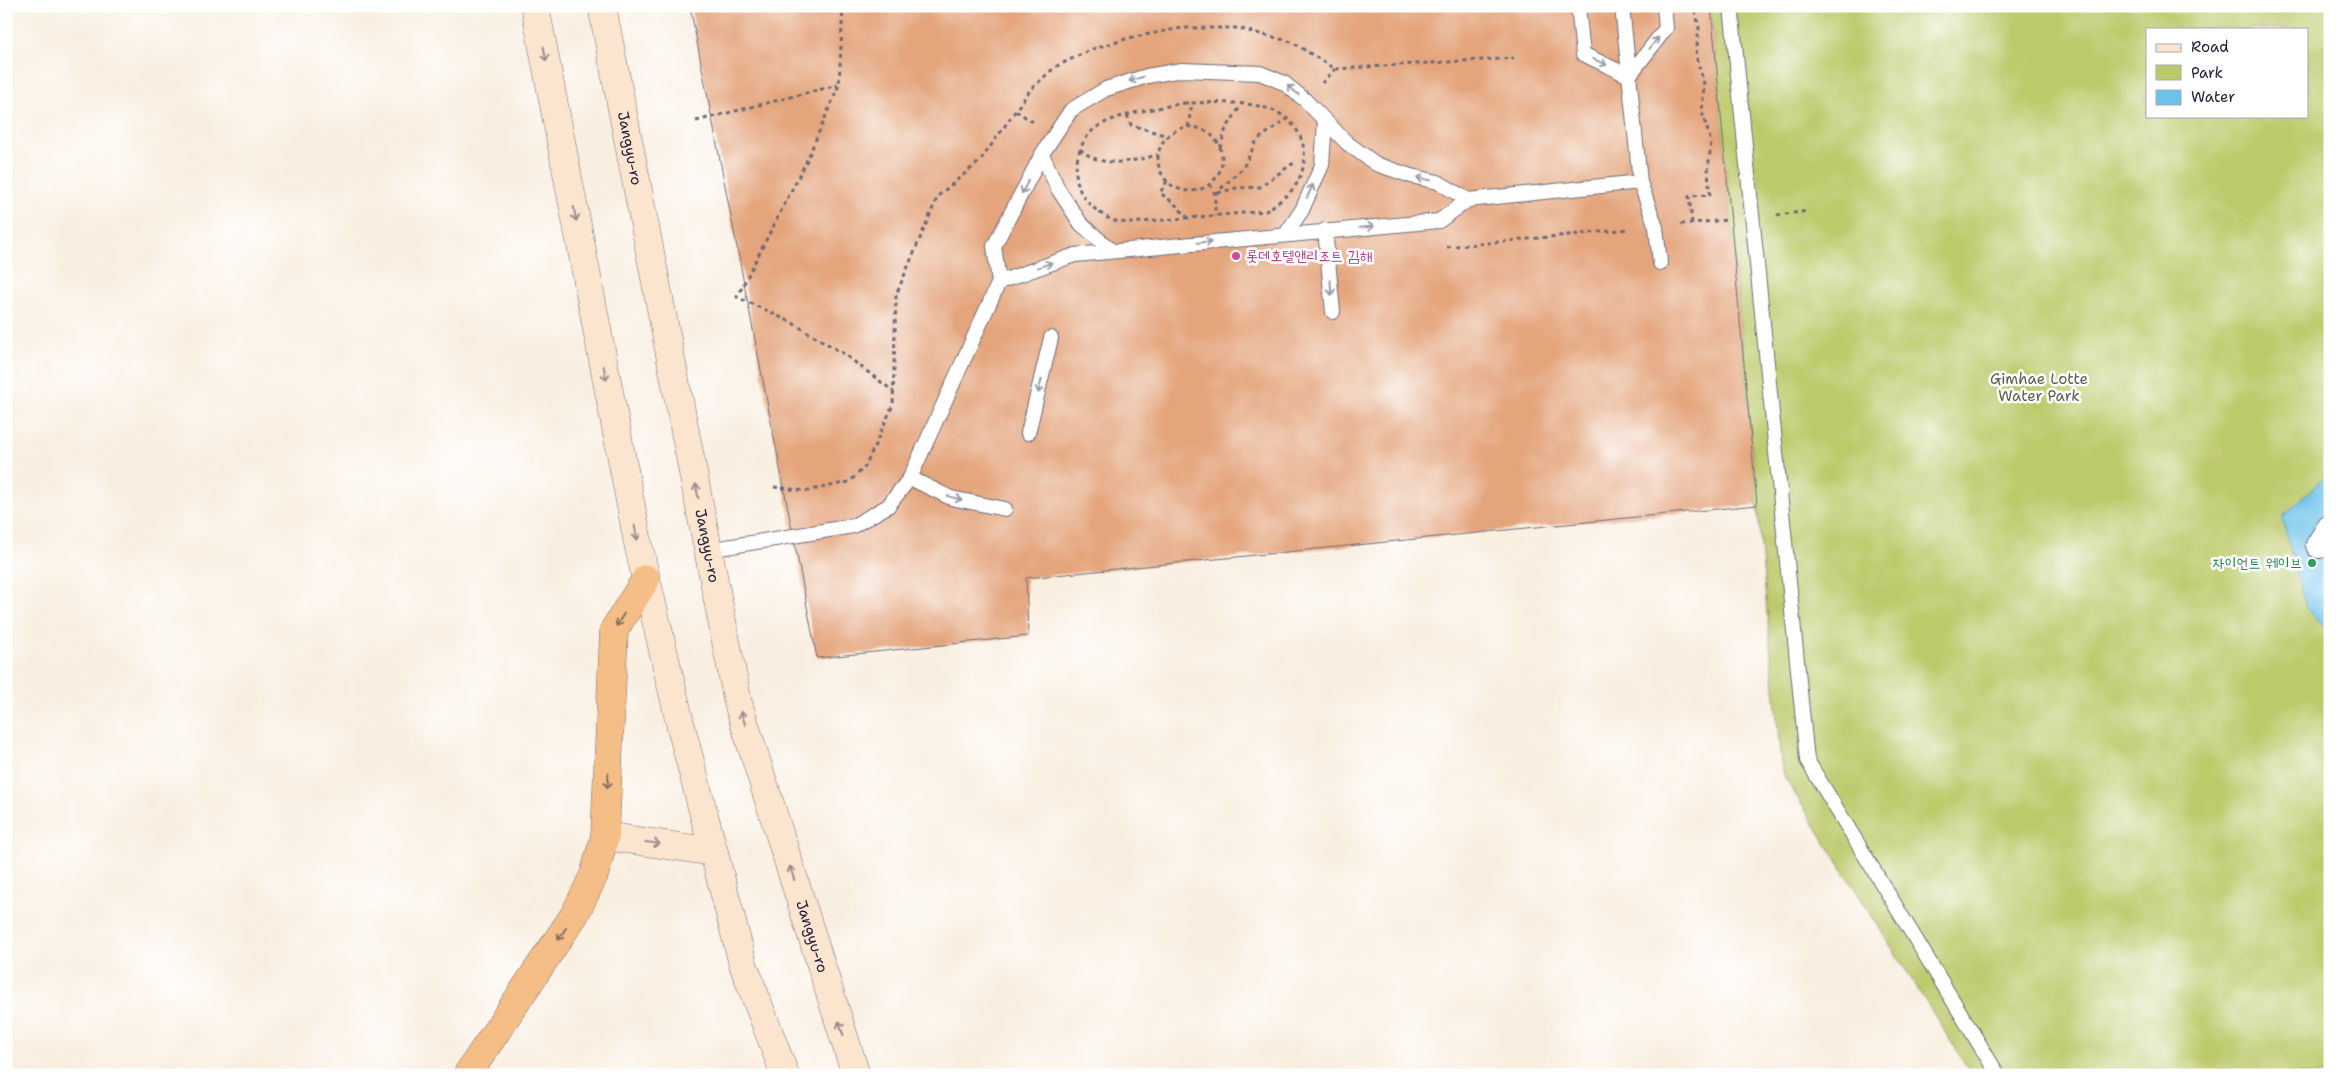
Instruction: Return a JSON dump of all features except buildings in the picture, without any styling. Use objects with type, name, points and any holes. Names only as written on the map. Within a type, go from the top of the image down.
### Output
[{"type":"highway","points":[[467,1075],[575,914],[594,875],[605,836],[614,630],[646,579]]},
{"type":"main road","points":[[536,6],[646,579],[743,964],[785,1075]]},
{"type":"main road","name":"Jangyu-ro","points":[[602,6],[738,703],[856,1075]]},
{"type":"main road","points":[[605,836],[714,852]]},
{"type":"lane","points":[[1578,6],[1583,54],[1630,76]]},
{"type":"lane","points":[[1622,6],[1640,182],[1656,227],[1660,263]]},
{"type":"lane","points":[[1630,76],[1666,28],[1664,6]]},
{"type":"lane","points":[[1731,6],[1808,760],[1998,1075]]},
{"type":"lane","points":[[708,550],[853,526],[888,506],[910,478],[999,282],[994,246],[1042,154],[1071,110],[1106,89],[1147,76],[1182,70],[1260,73],[1284,83],[1305,100],[1347,143],[1376,164],[1411,176],[1438,182],[1468,200]]},
{"type":"lane","points":[[1286,234],[1302,210],[1322,165],[1325,121]]},
{"type":"lane","points":[[1042,154],[1058,189],[1081,224],[1112,251]]},
{"type":"lane","points":[[999,282],[1075,255],[1325,230],[1439,221],[1468,200],[1640,182]]},
{"type":"lane","points":[[1325,230],[1333,312]]},
{"type":"lane","points":[[1028,434],[1052,338]]},
{"type":"lane","points":[[910,478],[952,498],[1005,509]]},
{"type":"path","points":[[843,6],[838,85],[807,160],[737,297],[791,322],[844,354],[894,391]]},
{"type":"path","points":[[1692,223],[1689,196],[1710,194],[1708,171],[1711,142],[1702,112],[1704,84],[1696,56],[1699,27],[1694,6]]},
{"type":"path","points":[[1318,87],[1335,69]]},
{"type":"path","points":[[696,121],[838,85]]},
{"type":"path","points":[[1188,127],[1192,103]]},
{"type":"path","points":[[1192,103],[1241,105],[1271,110],[1287,119],[1299,132],[1305,147],[1303,166],[1297,184],[1284,198],[1266,211],[1130,223],[1109,220],[1089,205],[1078,188],[1076,166],[1080,149],[1093,130],[1127,115],[1192,103]]},
{"type":"path","points":[[1220,148],[1225,131],[1241,105]]},
{"type":"path","points":[[1016,111],[1036,124]]},
{"type":"path","points":[[1127,115],[1131,125],[1168,136]]},
{"type":"path","points":[[1215,194],[1243,168],[1257,140],[1287,119]]},
{"type":"path","points":[[1188,127],[1208,132],[1220,148],[1222,158],[1221,168],[1210,184],[1201,189],[1191,191],[1180,189],[1167,180],[1159,166],[1158,155],[1162,144],[1168,136],[1177,129],[1188,127]]},
{"type":"path","points":[[1080,149],[1088,157],[1121,164],[1158,155]]},
{"type":"path","points":[[1215,194],[1236,188],[1260,187],[1292,164],[1303,166]]},
{"type":"path","points":[[1167,180],[1160,193],[1174,203],[1188,218]]},
{"type":"path","points":[[1210,184],[1215,194],[1215,216]]},
{"type":"path","points":[[1773,215],[1808,211]]},
{"type":"path","points":[[1673,225],[1728,219]]},
{"type":"path","points":[[1441,248],[1635,229]]},
{"type":"green space","name":"Gimhae Lotte Water Park","points":[[1711,6],[2330,6],[2330,1075],[1972,1075],[1785,778],[1781,763]]},
{"type":"water","name":"자이언트 웨이브","points":[[2330,472],[2330,634],[2306,608],[2282,517]]},
{"type":"place","name":"롯데호텔앤리조트 김해","points":[[1236,256]]},
{"type":"place","name":"자이언트 웨이브","points":[[2312,563]]}]
